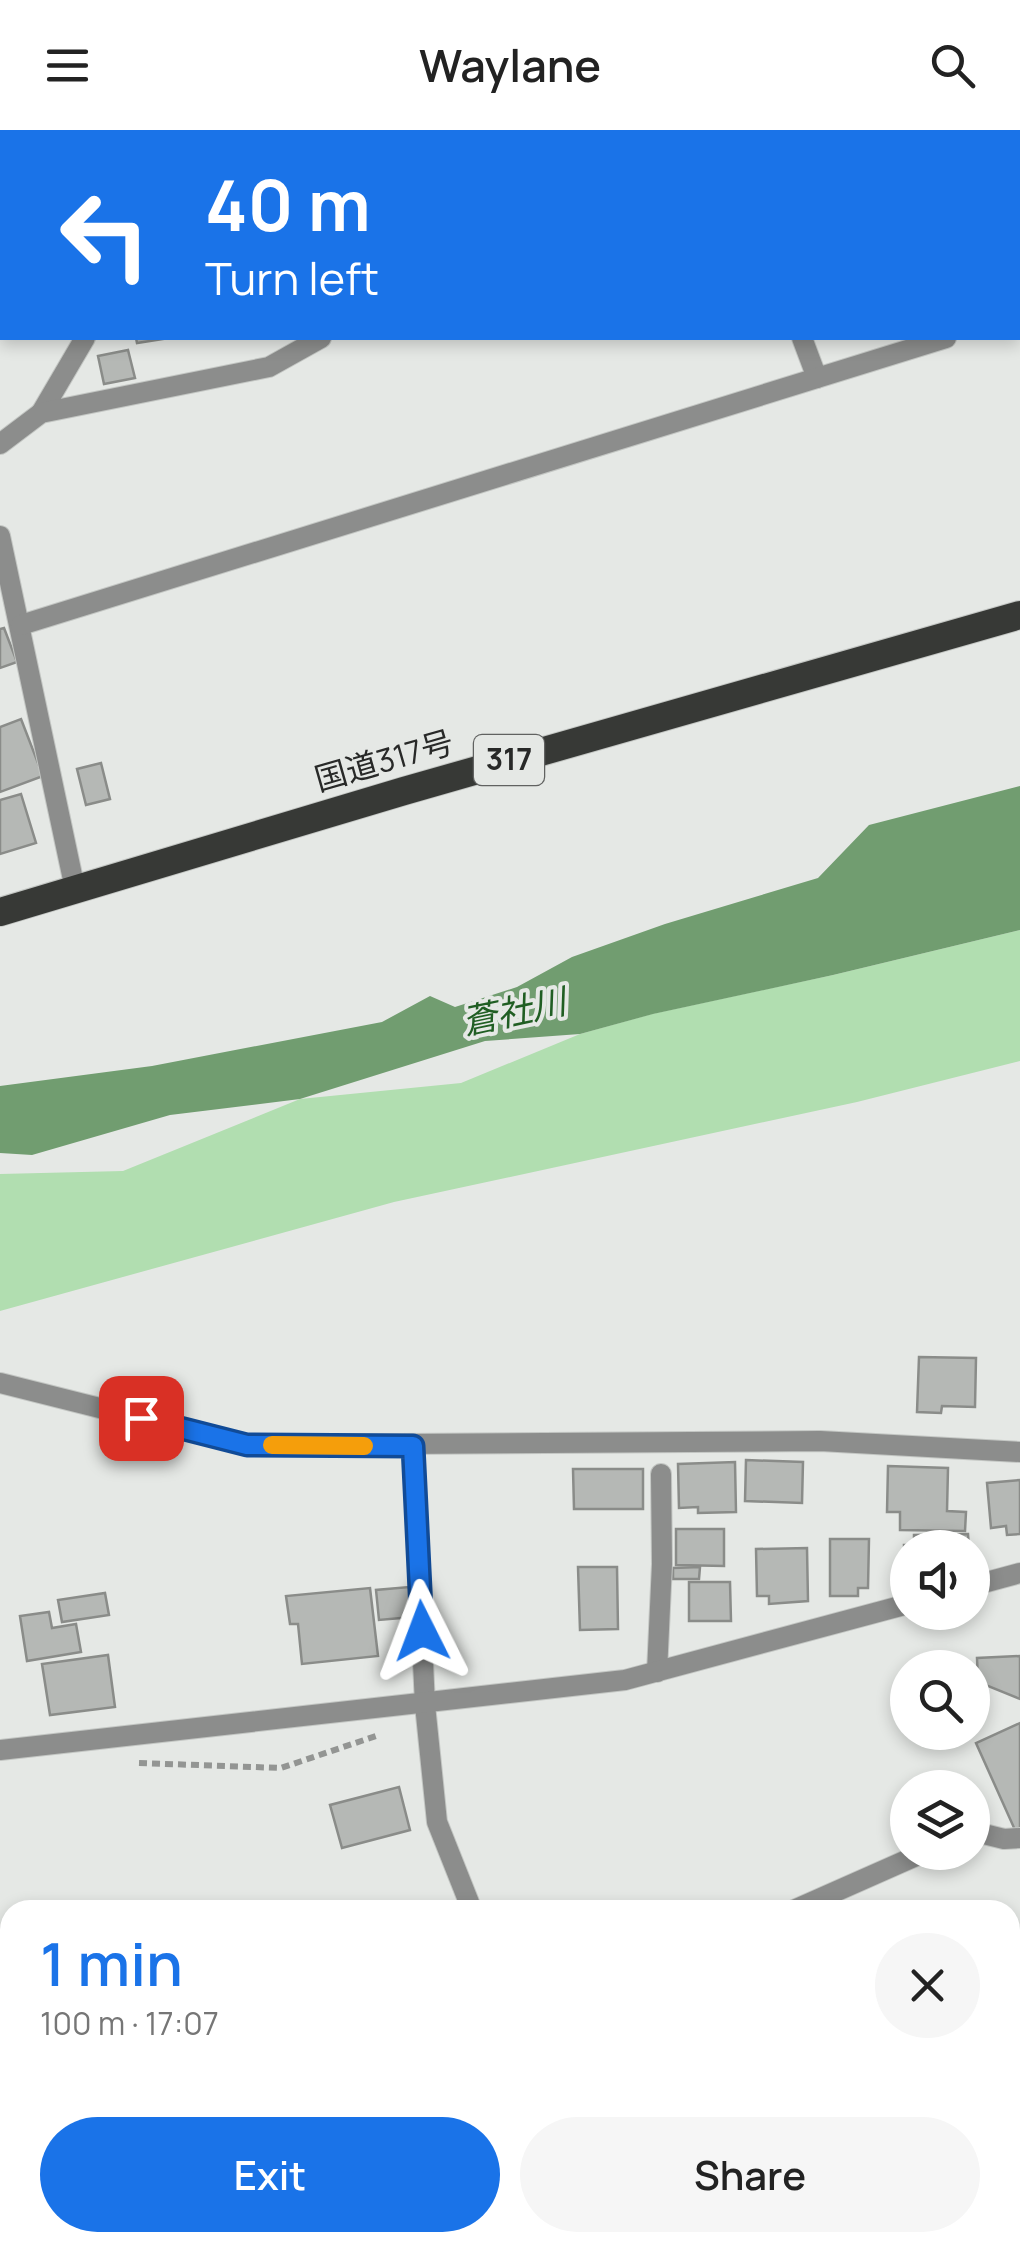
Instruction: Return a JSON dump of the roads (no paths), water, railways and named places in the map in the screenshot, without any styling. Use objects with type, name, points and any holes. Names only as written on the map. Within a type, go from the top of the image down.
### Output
[{"type":"highway","name":"国道317号","points":[[0,912],[755,689],[1020,615]]},
{"type":"street","points":[[0,444],[41,414],[84,340]]},
{"type":"street","points":[[41,414],[269,367],[317,340]]},
{"type":"street","points":[[803,340],[817,378]]},
{"type":"street","points":[[20,625],[940,340]]},
{"type":"street","points":[[0,536],[74,888]]},
{"type":"street","points":[[0,1383],[247,1445],[820,1441],[1020,1452]]},
{"type":"street","points":[[413,1446],[425,1705],[437,1822],[468,1900]]},
{"type":"street","points":[[656,1672],[662,1564],[661,1474]]},
{"type":"street","points":[[990,1581],[1020,1573]]},
{"type":"street","points":[[0,1750],[625,1680],[890,1609]]},
{"type":"street","points":[[990,1835],[1020,1838]]},
{"type":"street","points":[[817,1900],[890,1867]]},
{"type":"water","name":"蒼社川","points":[[1020,786],[1020,930],[580,1034],[485,1041],[300,1099],[170,1115],[32,1155],[0,1153],[0,1086],[152,1066],[382,1022],[430,996],[455,1007],[517,987],[572,957],[818,878],[869,825]]}]
